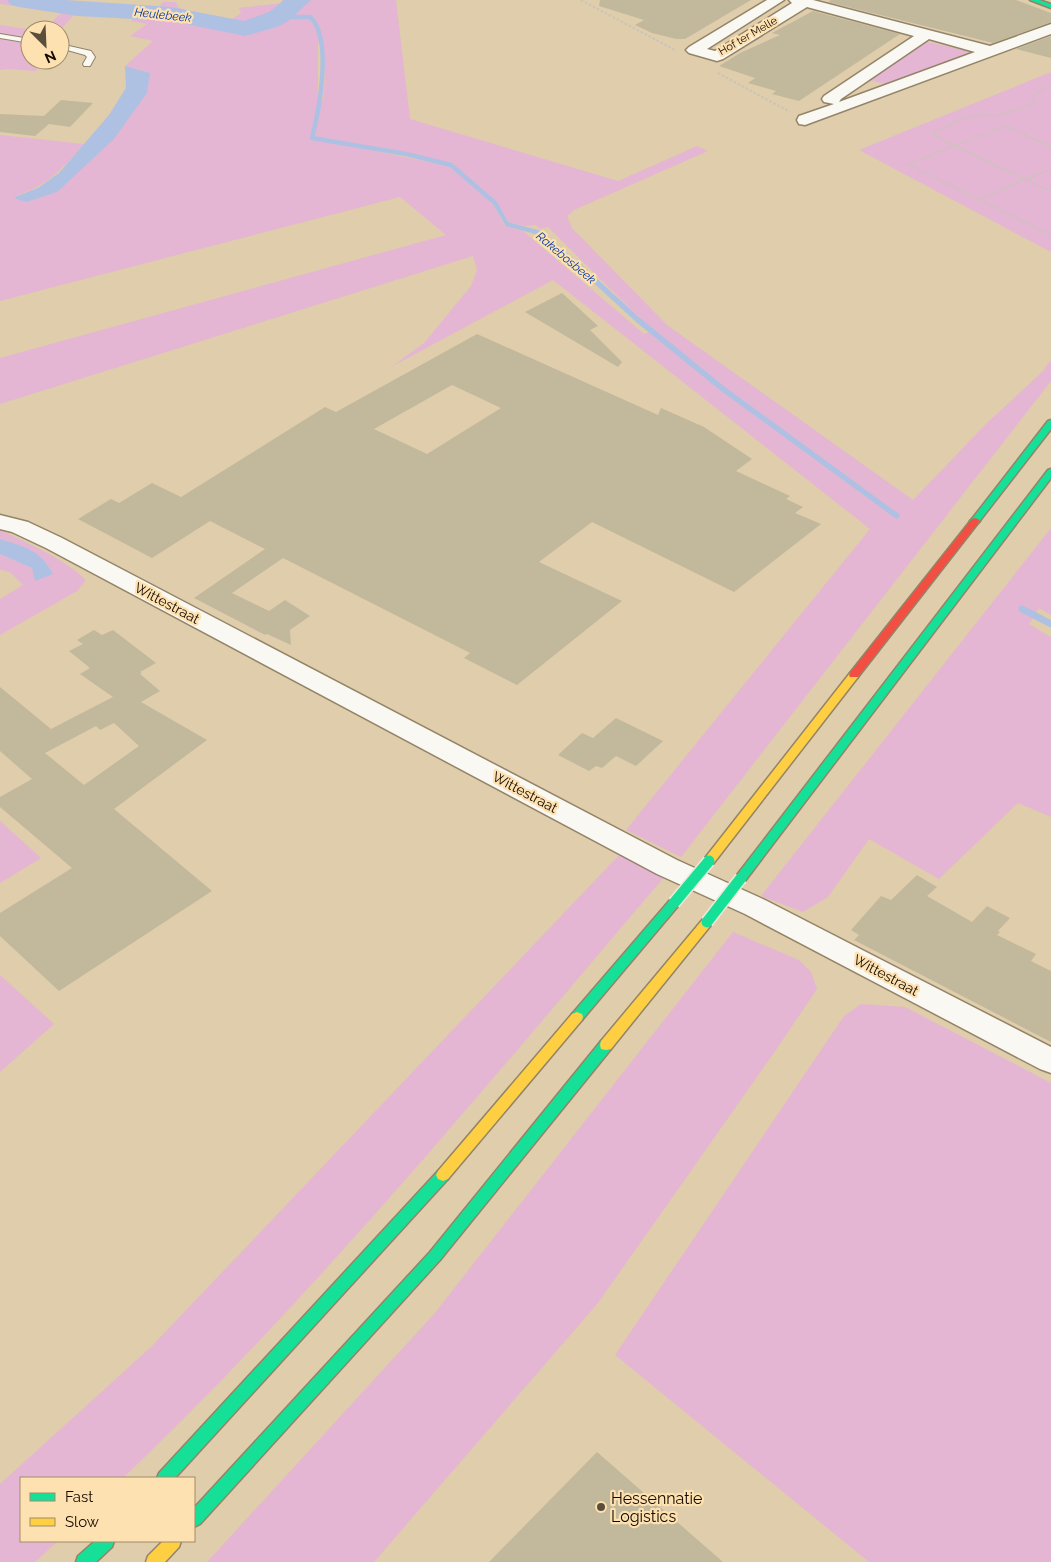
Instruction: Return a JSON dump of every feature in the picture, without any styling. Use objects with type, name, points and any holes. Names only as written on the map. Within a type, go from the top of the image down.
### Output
[{"type":"main road","points":[[1033,0],[1051,6]]},
{"type":"main road","points":[[166,1477],[441,1177],[709,861],[1047,427],[1051,412]]},
{"type":"main road","points":[[195,1518],[435,1256],[707,922],[1051,472]]},
{"type":"main road","points":[[84,1562],[105,1542]]},
{"type":"main road","points":[[154,1562],[173,1542]]},
{"type":"street","name":"Hof ter Melle","points":[[777,0],[694,50],[717,56],[800,1],[991,51]]},
{"type":"street","points":[[805,120],[1051,28]]},
{"type":"street","points":[[846,104],[830,98],[927,34]]},
{"type":"street","name":"Wittestraat","points":[[0,522],[20,527],[54,543],[667,867],[755,907],[1051,1061]]},
{"type":"lane","points":[[0,36],[20,39]]},
{"type":"lane","points":[[70,48],[88,53],[91,57],[87,64]]},
{"type":"path","points":[[1051,85],[1038,90],[1034,96],[1034,103],[1000,115],[980,115],[966,118],[932,133],[1051,191]]},
{"type":"path","points":[[1051,148],[1005,126],[908,164],[1051,235]]},
{"type":"path","points":[[978,199],[1051,169]]},
{"type":"shaded area","points":[[0,0],[58,0],[85,4],[129,6],[128,8],[157,9],[163,2],[176,2],[178,7],[191,13],[231,20],[241,13],[239,8],[283,3],[282,0],[396,0],[410,119],[618,181],[697,146],[708,151],[574,210],[567,216],[572,228],[667,325],[913,500],[985,425],[1043,371],[1051,360],[1051,381],[681,857],[626,830],[870,529],[553,280],[391,367],[424,343],[471,286],[477,270],[473,256],[0,404],[0,358],[446,235],[400,197],[0,301],[0,135],[84,144],[54,176],[37,187],[15,196],[57,192],[150,73],[125,66],[153,41],[130,36],[147,24],[131,21],[140,14],[178,17],[181,14],[113,10],[105,17],[75,14],[69,20],[53,20],[63,12],[0,4]],"holes":[[[318,43],[321,43],[325,71],[323,100],[318,101]],[[340,144],[385,150],[452,165],[491,197],[509,222],[524,226],[536,225],[540,229],[548,227],[653,331],[644,334],[523,231],[504,225],[494,205],[449,166]]]},
{"type":"shaded area","points":[[0,25],[20,28],[20,70],[0,70]]},
{"type":"shaded area","points":[[924,41],[967,51],[970,54],[888,85],[866,79]]},
{"type":"shaded area","points":[[1051,72],[1051,252],[859,150]]},
{"type":"shaded area","points":[[1051,528],[1051,615],[1039,608],[1029,624],[1051,637],[1051,817],[1018,803],[939,879],[869,839],[828,897],[803,912],[761,896]]},
{"type":"shaded area","points":[[0,530],[56,558],[86,580],[77,591],[0,635],[0,599],[23,585],[11,573],[0,569],[0,554],[32,568],[53,574],[43,559],[31,550],[0,539]]},
{"type":"shaded area","points":[[0,821],[41,858],[0,883]]},
{"type":"shaded area","points":[[621,853],[666,875],[469,1107],[334,1260],[266,1334],[124,1477],[20,1477],[20,1542],[57,1542],[35,1562],[0,1562],[0,1484],[151,1347]]},
{"type":"shaded area","points":[[733,932],[799,960],[811,972],[817,989],[598,1303],[374,1562],[207,1562],[434,1314]]},
{"type":"shaded area","points":[[0,975],[54,1024],[0,1072]]},
{"type":"shaded area","points":[[861,1004],[905,1007],[1051,1083],[1051,1562],[869,1562],[615,1355],[844,1016]]},
{"type":"water","points":[[125,66],[150,73],[147,93],[114,139],[57,192],[27,202],[16,199],[15,197],[38,188],[59,173],[109,115],[126,88]]},
{"type":"water","points":[[0,539],[31,550],[43,559],[53,574],[35,581],[32,568],[0,554]]},
{"type":"building","points":[[600,0],[751,0],[685,39],[676,39],[652,33],[635,25],[644,20],[599,6]]},
{"type":"building","points":[[831,0],[1016,0],[1051,13],[1051,22],[993,43],[828,2]]},
{"type":"building","points":[[813,11],[900,34],[799,101],[772,94],[776,91],[748,83],[755,78],[719,66],[740,53],[780,35],[772,33]]},
{"type":"building","points":[[1051,36],[1051,58],[1016,49]]},
{"type":"building","points":[[61,100],[93,103],[70,127],[49,124],[35,136],[0,132],[0,114],[44,116]]},
{"type":"building","points":[[562,293],[598,326],[590,330],[622,362],[618,367],[525,312]]},
{"type":"building","points":[[477,334],[658,415],[661,408],[704,427],[752,459],[736,471],[790,496],[786,499],[803,507],[795,513],[821,524],[734,592],[592,522],[539,562],[622,601],[517,685],[464,658],[470,653],[283,558],[232,593],[269,611],[285,600],[310,616],[290,630],[291,645],[267,634],[265,635],[194,598],[265,549],[210,521],[152,558],[78,519],[111,499],[119,503],[152,483],[181,497],[325,407],[336,412]],"holes":[[[452,385],[501,408],[427,454],[374,429]]]},
{"type":"building","points":[[94,630],[102,635],[113,630],[156,663],[140,672],[142,673],[140,674],[160,691],[141,702],[207,740],[114,809],[212,891],[59,991],[0,936],[0,913],[72,868],[0,807],[0,797],[32,779],[0,751],[0,687],[51,729],[113,697],[80,674],[90,668],[69,651],[83,644],[77,640]],"holes":[[[114,723],[139,746],[84,785],[45,753],[96,726],[100,730]]]},
{"type":"building","points":[[616,718],[663,741],[636,766],[616,756],[602,768],[596,766],[589,771],[558,755],[582,733],[593,738]]},
{"type":"building","points":[[917,875],[937,887],[927,896],[972,922],[987,906],[1010,918],[998,931],[1000,932],[997,935],[1036,954],[1031,961],[1051,971],[1051,1042],[854,940],[859,935],[851,930],[881,896],[891,900]]},
{"type":"building","name":"Hessennatie Logistics","points":[[597,1452],[723,1562],[489,1562]]},
{"type":"waterway","name":"Heulebeek","points":[[19,0],[78,9],[171,14],[245,29],[278,17],[299,0]]},
{"type":"waterway","name":"Rakebosbeek","points":[[278,17],[310,17],[317,27],[321,41],[323,57],[321,93],[312,138],[406,154],[451,165],[495,203],[507,224],[540,233],[579,266]]},
{"type":"waterway","name":"Rakebosbeek","points":[[578,265],[638,320],[723,389],[897,516]]},
{"type":"waterway","name":"Rakebosbeek","points":[[1022,609],[1051,624]]},
{"type":"traffic: fast","points":[[1033,0],[1051,6]]},
{"type":"traffic: fast","points":[[975,521],[1051,423]]},
{"type":"traffic: fast","points":[[741,878],[1051,472]]},
{"type":"traffic: fast","points":[[674,903],[709,861]]},
{"type":"traffic: fast","points":[[707,922],[741,878]]},
{"type":"traffic: fast","points":[[577,1017],[674,903]]},
{"type":"traffic: fast","points":[[195,1518],[435,1256],[606,1045]]},
{"type":"traffic: fast","points":[[166,1477],[443,1175]]},
{"type":"traffic: fast","points":[[84,1562],[105,1542]]},
{"type":"traffic: slow","points":[[709,861],[854,675]]},
{"type":"traffic: slow","points":[[606,1045],[707,922]]},
{"type":"traffic: slow","points":[[443,1175],[577,1017]]},
{"type":"traffic: slow","points":[[154,1562],[172,1542]]},
{"type":"traffic: jam","points":[[854,675],[975,521]]},
{"type":"place","name":"Hessennatie Logistics","points":[[601,1507]]}]
